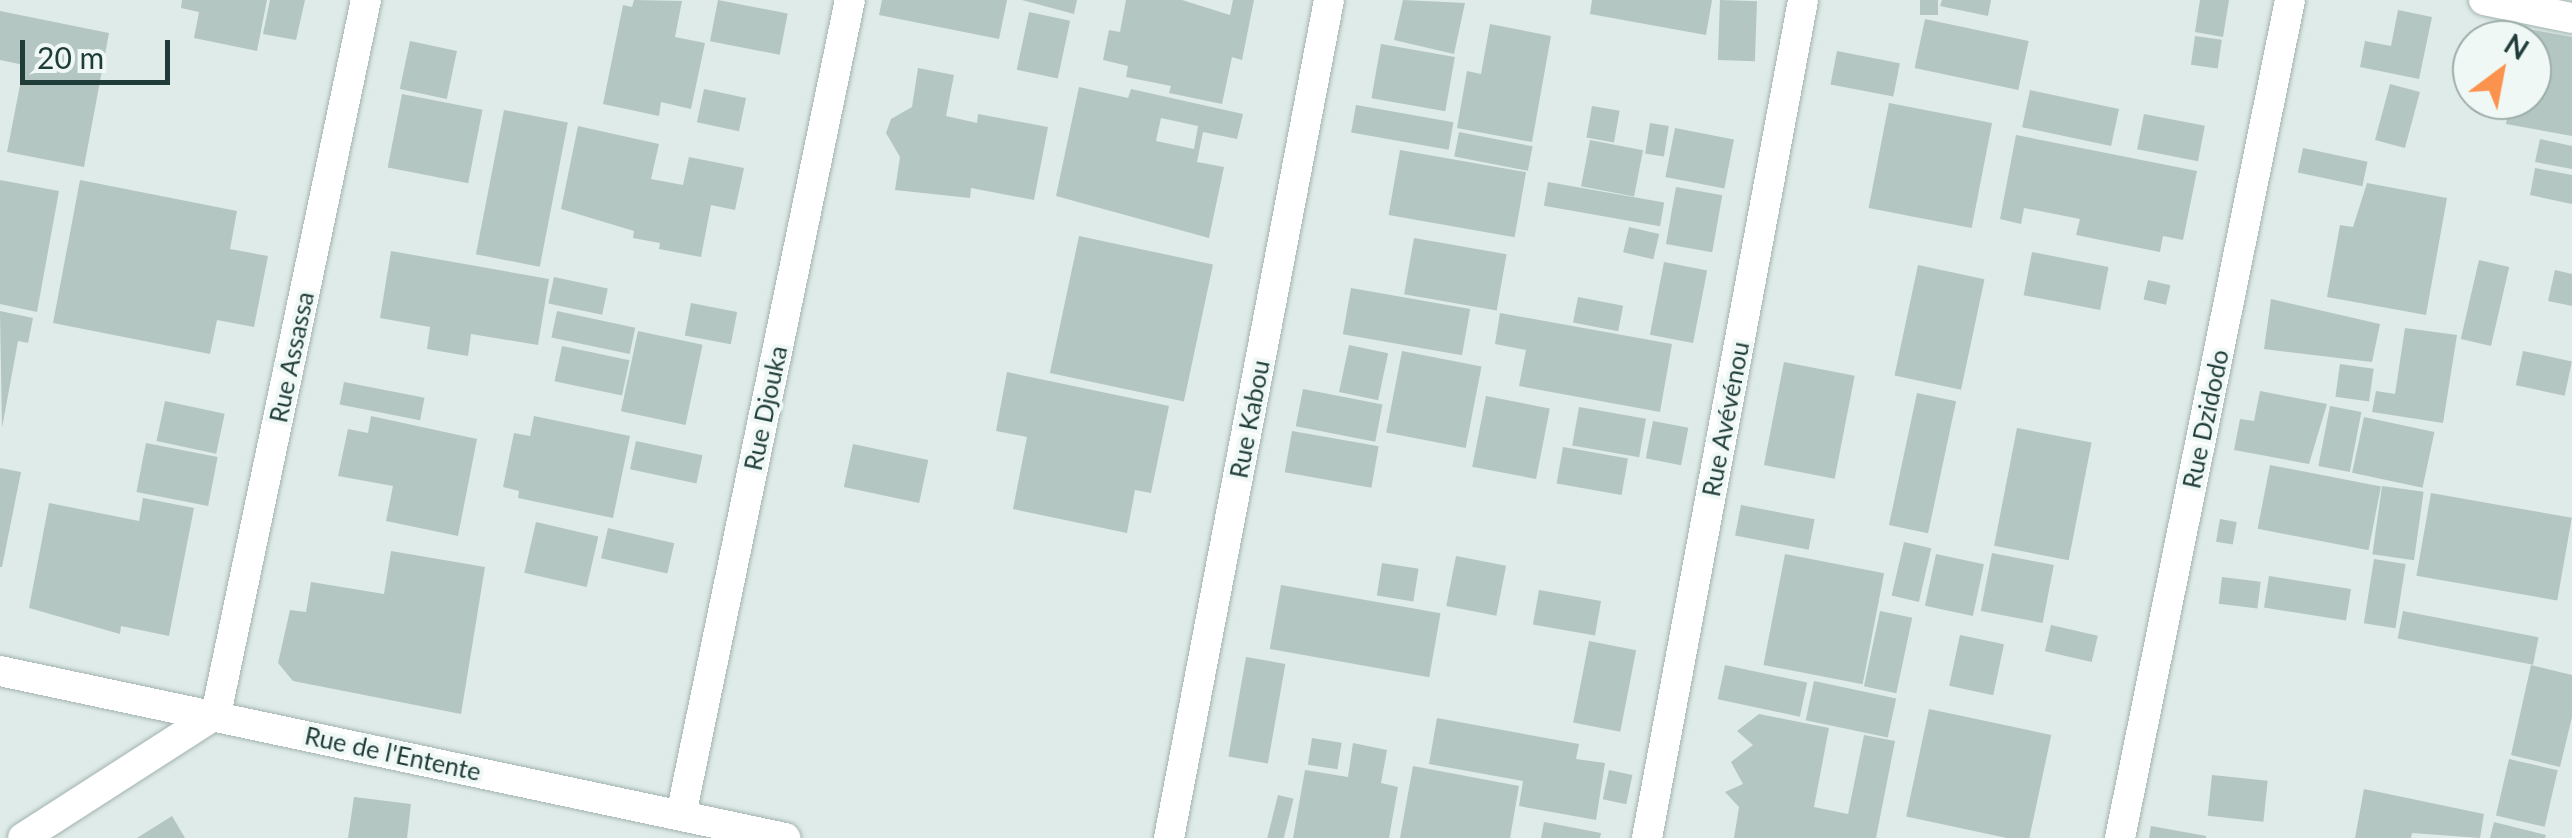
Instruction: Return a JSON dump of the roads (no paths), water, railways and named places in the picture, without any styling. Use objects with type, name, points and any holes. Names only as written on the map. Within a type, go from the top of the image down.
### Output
[{"type":"street","name":"Rue Assassa","points":[[216,714],[366,0]]},
{"type":"street","name":"Rue Djouka","points":[[681,815],[850,0]]},
{"type":"street","name":"Rue Kabou","points":[[1169,838],[1330,0]]},
{"type":"street","name":"Rue Avévénou","points":[[1646,838],[1803,0]]},
{"type":"street","name":"Rue Dzidodo","points":[[2120,838],[2290,0]]},
{"type":"street","points":[[2484,0],[2572,18]]},
{"type":"street","name":"Rue de l'Entente","points":[[0,670],[785,838]]},
{"type":"street","points":[[22,838],[216,714]]}]
